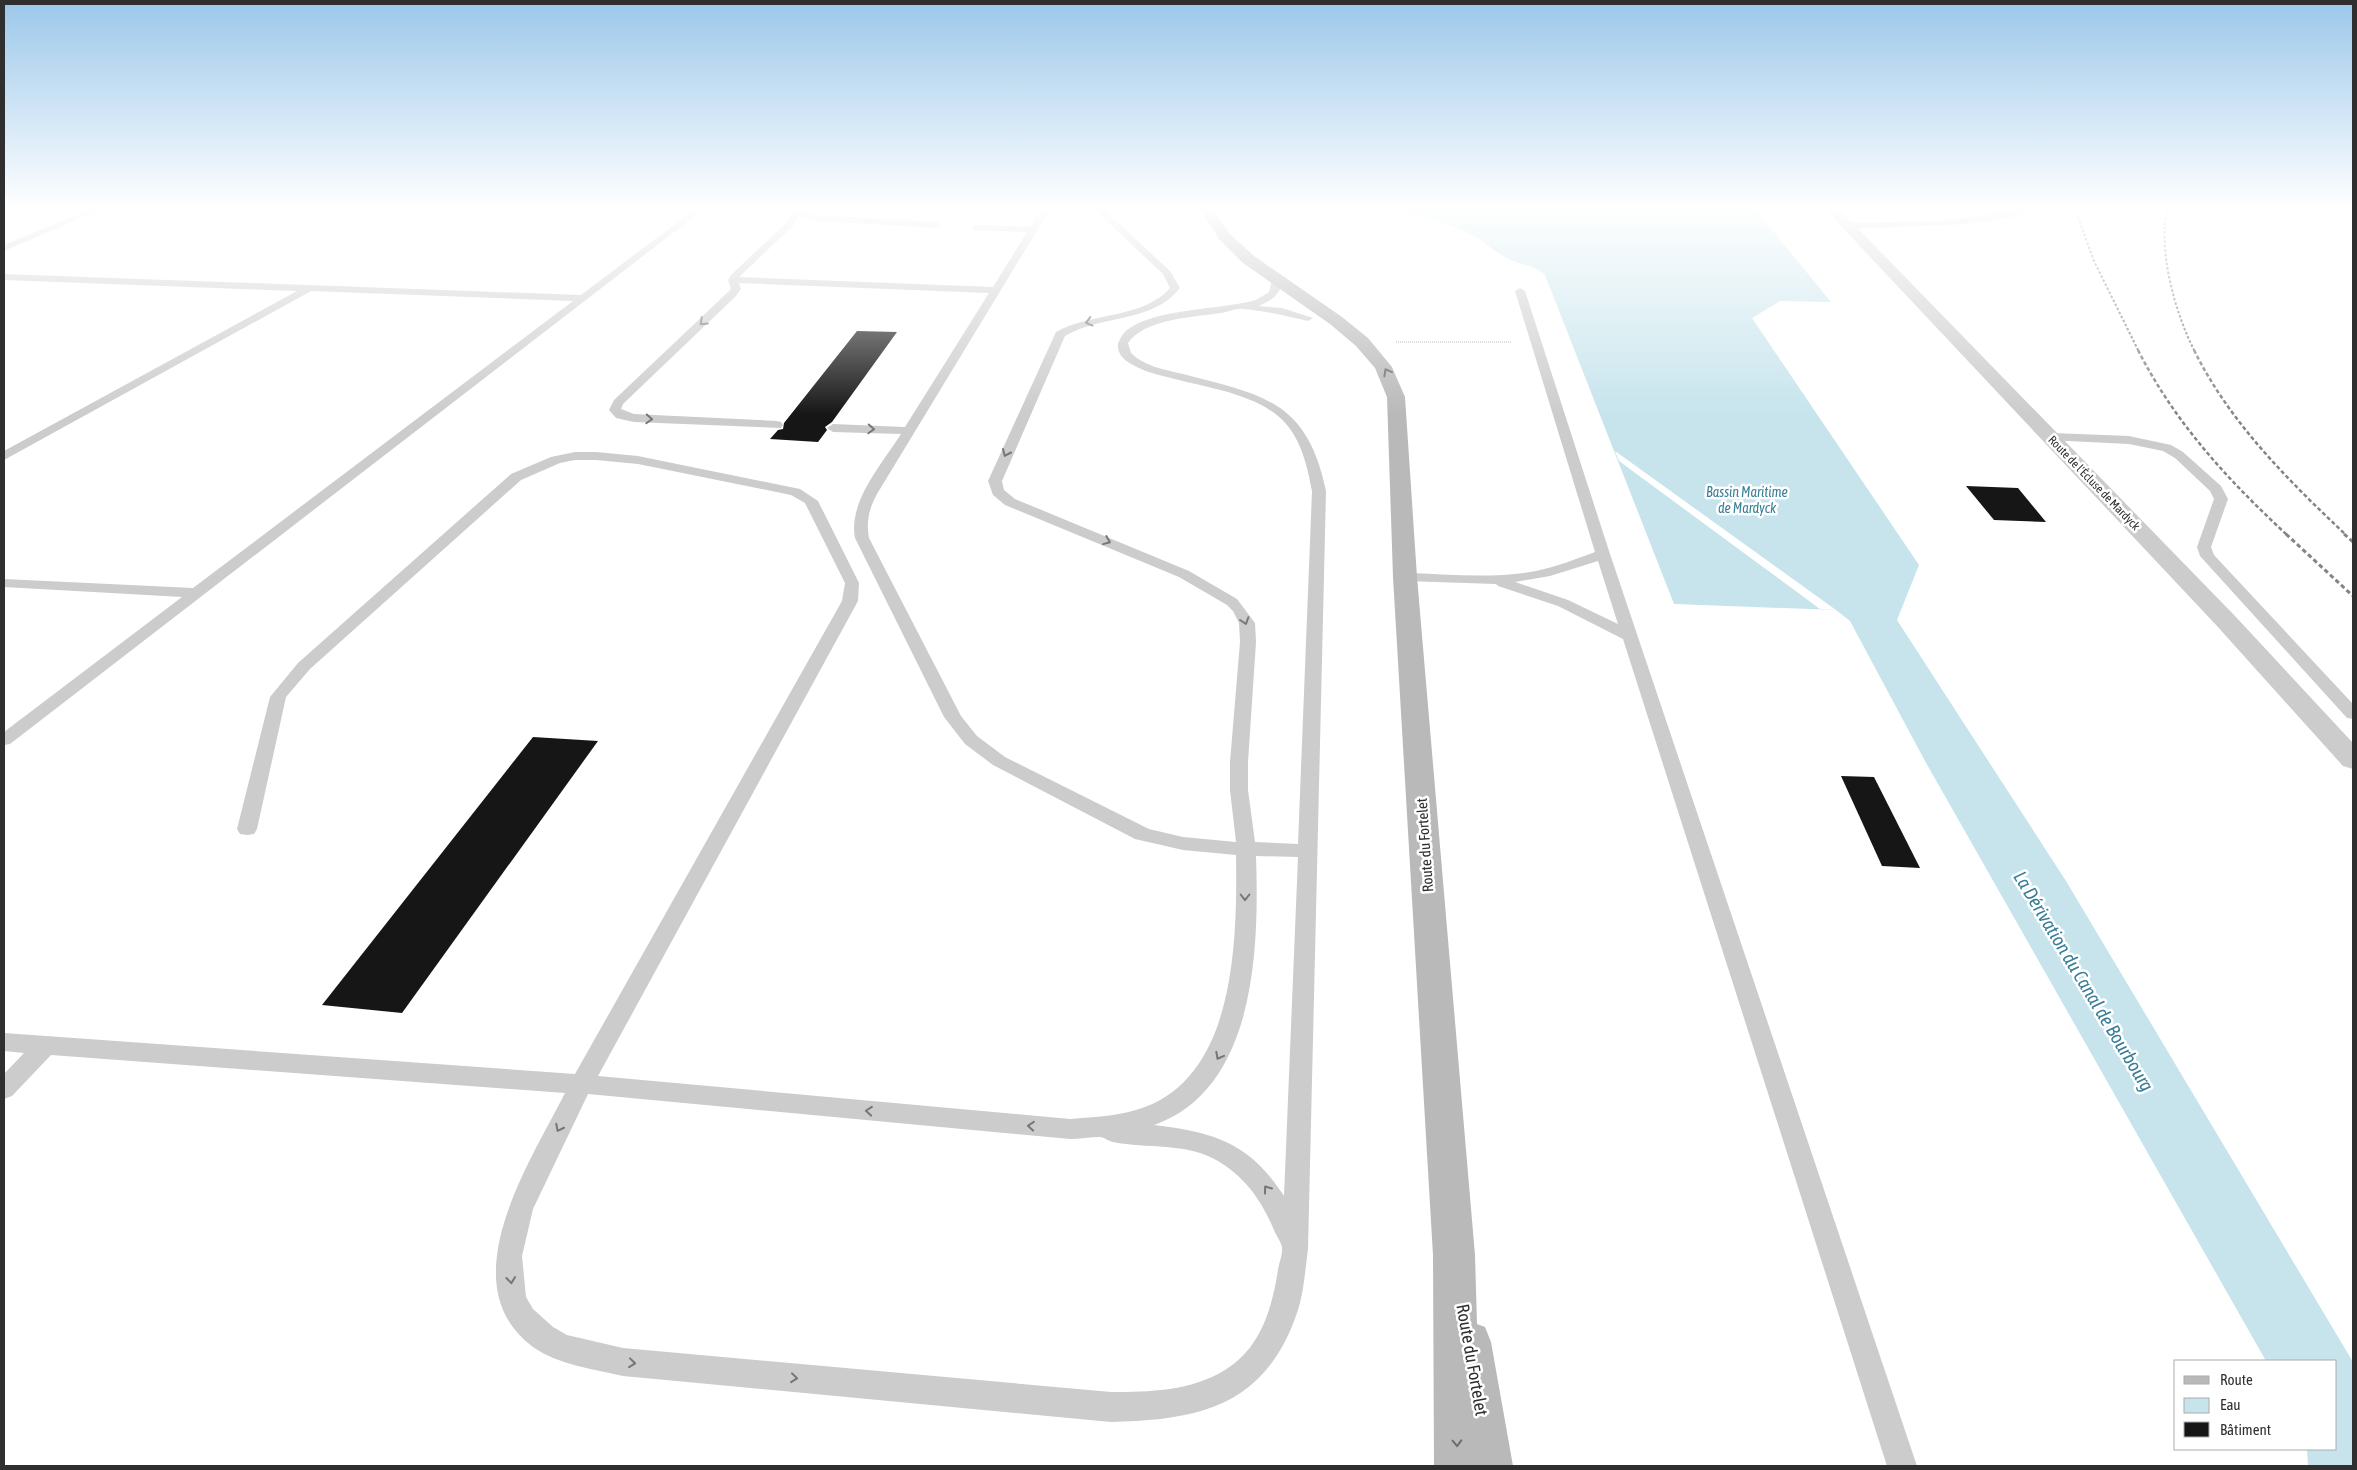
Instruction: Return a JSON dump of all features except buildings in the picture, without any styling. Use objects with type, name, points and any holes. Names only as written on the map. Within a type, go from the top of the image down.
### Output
[{"type":"main road","name":"Route du Fortelet","points":[[1263,278],[1363,344],[1381,362],[1392,381],[1397,404],[1405,577],[1454,1255],[1458,1466]]},
{"type":"main road","name":"Route du Fortelet","points":[[1267,278],[1308,318],[1352,353],[1370,373],[1384,399],[1397,436]]},
{"type":"main road","name":"Route du Fortelet","points":[[1454,1255],[1489,1466]]},
{"type":"street","name":"Route de l'Écluse de Mardyck","points":[[1898,278],[2256,653],[2353,760]]},
{"type":"lane","points":[[21,278],[583,298]]},
{"type":"lane","points":[[4,740],[610,278]]},
{"type":"lane","points":[[1002,278],[861,512],[860,528],[866,546],[961,730],[999,761],[1142,834],[1173,843],[1308,851]]},
{"type":"lane","points":[[1070,1129],[1118,1126],[1164,1110],[1184,1098],[1201,1083],[1224,1045],[1232,1023],[1242,970],[1246,848],[1238,765],[1247,623],[1239,609],[1220,594],[1184,574],[1010,502],[1003,497],[996,486],[996,474],[1060,334],[1076,326],[1155,304],[1166,298],[1175,288],[1169,278]]},
{"type":"lane","points":[[777,425],[634,418],[620,415],[615,410],[618,403],[732,294],[736,286],[733,280],[994,290]]},
{"type":"lane","points":[[248,829],[278,697],[284,688],[304,666],[440,543],[505,485],[521,474],[556,460],[596,456],[638,460],[790,491],[809,499],[852,583],[850,601],[581,1084],[520,1208],[509,1256],[513,1300],[523,1318],[543,1337],[563,1348],[623,1362],[1066,1404],[1146,1407],[1180,1404],[1206,1396],[1233,1383],[1256,1362],[1271,1339],[1283,1312],[1295,1249],[1319,491],[1313,463],[1295,427],[1276,408],[1254,399],[1144,367],[1130,359],[1123,345],[1124,340],[1130,333],[1150,322],[1258,303],[1276,286]]},
{"type":"lane","points":[[4,456],[309,288]]},
{"type":"lane","points":[[1520,291],[1602,554],[1902,1466]]},
{"type":"lane","points":[[1236,308],[1272,310],[1308,318]]},
{"type":"lane","points":[[833,428],[908,431]]},
{"type":"lane","points":[[2051,438],[2129,440],[2159,446],[2173,451],[2216,489],[2221,500],[2204,547],[2208,556],[2353,714]]},
{"type":"lane","points":[[1405,577],[1491,580],[1550,572],[1602,554]]},
{"type":"lane","points":[[1491,580],[1525,589],[1563,603],[1630,636]]},
{"type":"lane","points":[[4,583],[195,593]]},
{"type":"lane","points":[[4,1042],[581,1084],[1193,1140],[1214,1146],[1230,1155],[1260,1180],[1271,1194],[1295,1249]]},
{"type":"lane","points":[[4,1089],[46,1045]]},
{"type":"path","points":[[1363,344],[1408,341],[1500,341],[1538,345]]},
{"type":"water","points":[[1546,278],[1811,278],[1831,302],[1780,301],[1752,318],[1919,565],[1897,620],[2066,881],[2353,1362],[2353,1466],[2308,1466],[2307,1450],[2337,1450],[2337,1360],[2265,1360],[1925,761],[1850,621],[1836,610],[1674,604]]},
{"type":"pier","points":[[1615,451],[1836,610],[1820,609],[1619,461]]},
{"type":"railway","points":[[2102,278],[2138,350]]},
{"type":"railway","points":[[2169,278],[2181,319],[2195,352]]},
{"type":"railway","points":[[2138,350],[2169,402],[2204,449],[2244,493],[2287,535]]},
{"type":"railway","points":[[2195,352],[2208,377],[2243,426],[2282,472],[2346,535]]},
{"type":"railway","points":[[2286,534],[2353,596]]},
{"type":"railway","points":[[2344,534],[2353,542]]},
{"type":"water label","name":"Bassin Maritime de Mardyck","points":[[1747,500]]},
{"type":"water label","name":"La Dérivation du Canal de Bourbourg","points":[[2084,981]]}]
